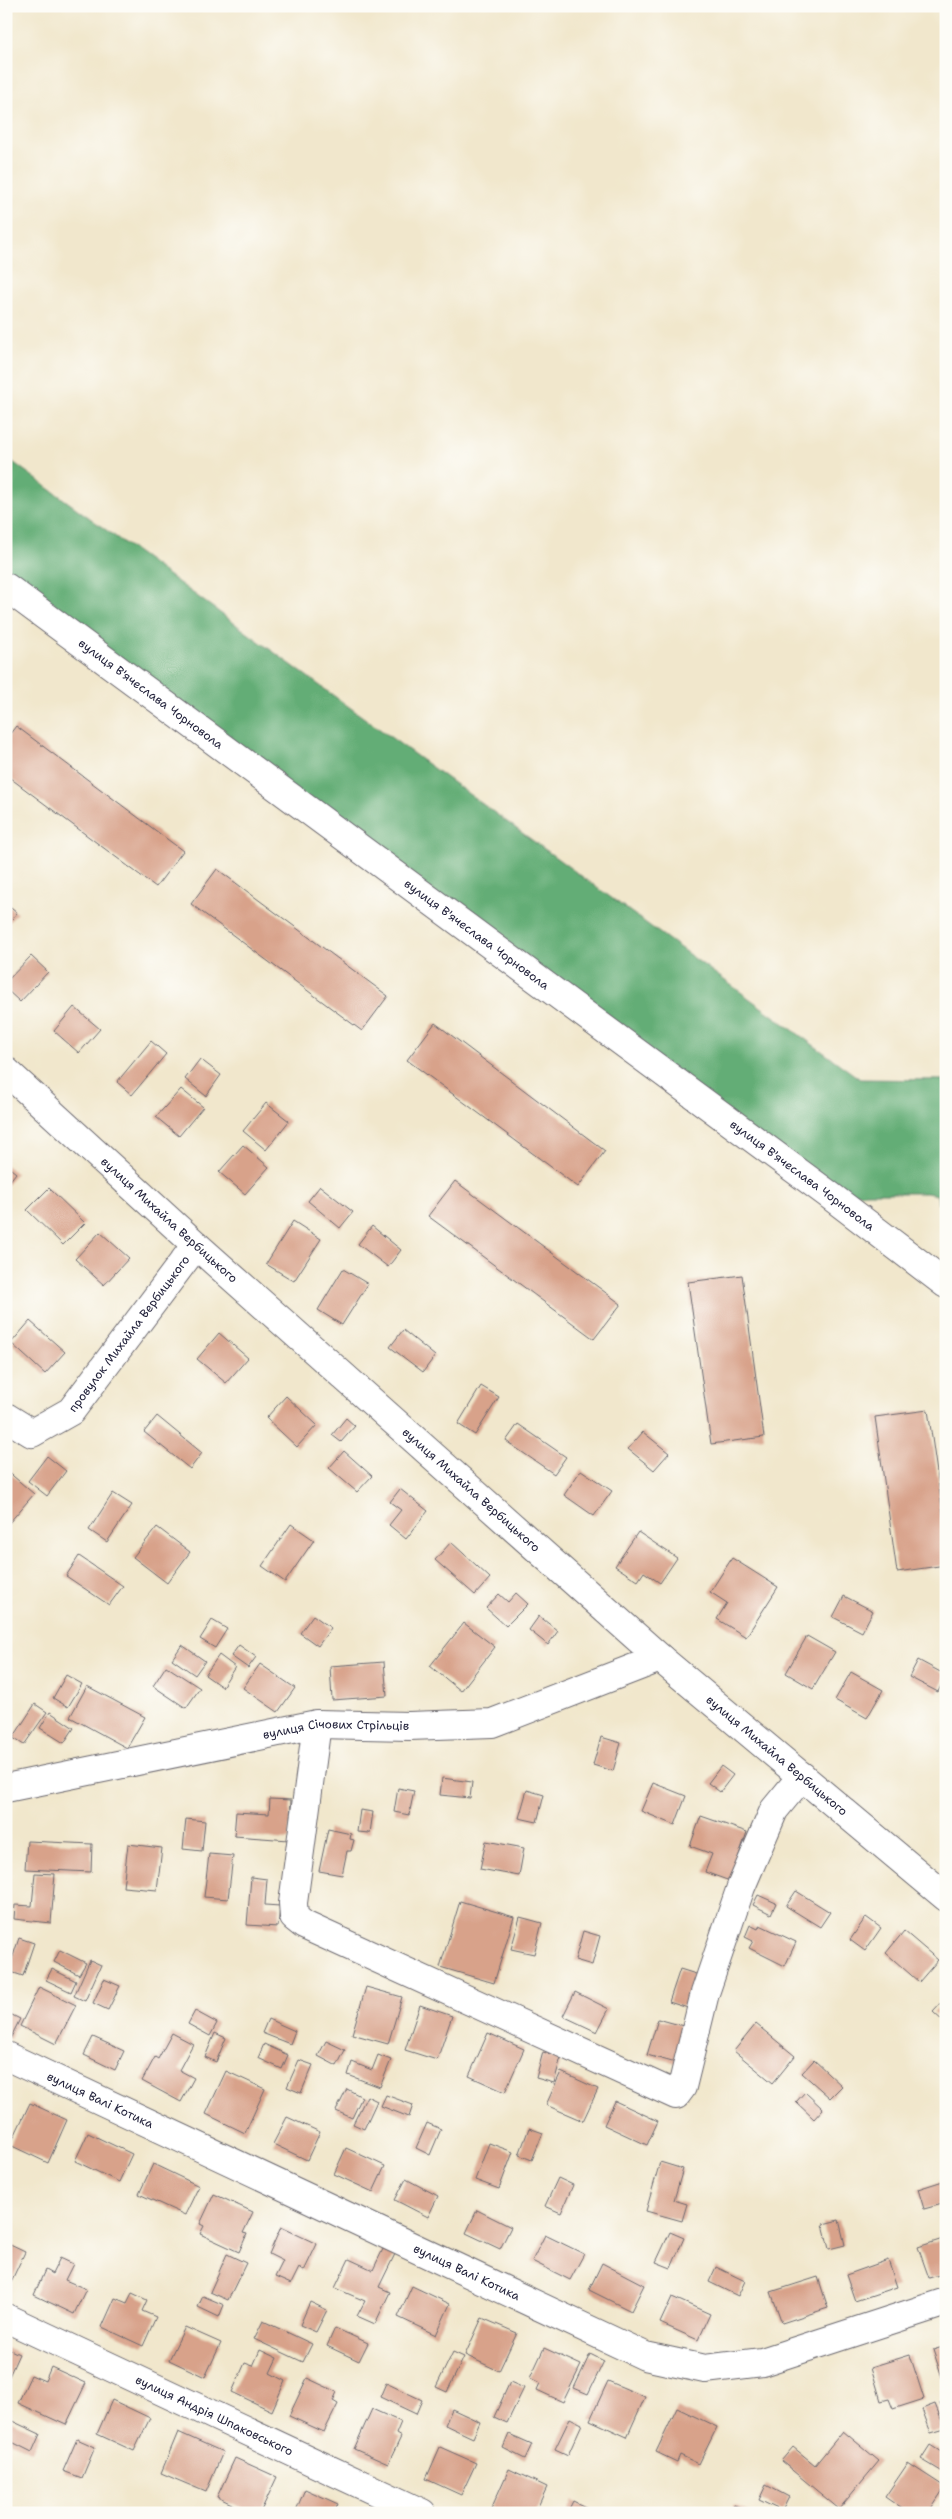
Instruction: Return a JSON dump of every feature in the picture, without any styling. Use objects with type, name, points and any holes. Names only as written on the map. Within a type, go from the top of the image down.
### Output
[{"type":"street","name":"вулиця В'ячеслава Чорновола","points":[[6,587],[828,1194],[946,1284]]},
{"type":"street","name":"вулиця Михайла Вербицького","points":[[6,1071],[196,1245],[660,1658],[946,1897]]},
{"type":"street","name":"провулок Михайла Вербицького","points":[[6,1417],[32,1433],[71,1411],[196,1245]]},
{"type":"street","name":"вулиця Січових Стрільців","points":[[6,1788],[317,1724],[409,1726],[492,1724],[660,1658]]},
{"type":"street","points":[[317,1724],[293,1903],[294,1917],[304,1925],[676,2095],[682,2087],[705,1993],[741,1887],[774,1810],[802,1776]]},
{"type":"street","name":"вулиця Валі Котика","points":[[6,2056],[645,2356],[705,2369],[762,2362],[946,2302]]},
{"type":"street","name":"вулиця Андрія Шпаковського","points":[[6,2318],[422,2513]]},
{"type":"green space","points":[[6,457],[860,1079],[946,1080],[946,1193],[938,1204],[937,1195],[926,1193],[828,1193],[6,587]]},
{"type":"building","points":[[16,726],[183,851],[156,887],[6,775],[6,739]]},
{"type":"building","points":[[217,869],[388,996],[362,1031],[191,904]]},
{"type":"building","points":[[6,904],[17,913],[6,926]]},
{"type":"building","points":[[31,956],[48,972],[20,1002],[6,989],[6,982]]},
{"type":"building","points":[[74,1007],[100,1029],[79,1053],[54,1031]]},
{"type":"building","points":[[435,1023],[605,1151],[578,1187],[407,1060]]},
{"type":"building","points":[[151,1041],[166,1054],[132,1095],[117,1082]]},
{"type":"building","points":[[200,1059],[221,1075],[206,1096],[185,1079]]},
{"type":"building","points":[[181,1089],[203,1107],[179,1136],[156,1117]]},
{"type":"building","points":[[266,1103],[289,1121],[266,1150],[243,1131]]},
{"type":"building","points":[[243,1145],[269,1167],[245,1194],[219,1172]]},
{"type":"building","points":[[6,1165],[16,1173],[6,1186]]},
{"type":"building","points":[[455,1181],[621,1304],[594,1339],[428,1216]]},
{"type":"building","points":[[320,1186],[353,1212],[340,1228],[308,1201]]},
{"type":"building","points":[[49,1188],[85,1223],[63,1245],[27,1210]]},
{"type":"building","points":[[293,1221],[321,1239],[294,1281],[266,1264]]},
{"type":"building","points":[[372,1226],[401,1250],[388,1267],[358,1244]]},
{"type":"building","points":[[100,1232],[129,1258],[104,1285],[75,1259]]},
{"type":"building","points":[[343,1269],[368,1284],[342,1325],[318,1310]]},
{"type":"building","points":[[742,1275],[764,1437],[711,1444],[688,1282]]},
{"type":"building","points":[[30,1321],[65,1352],[45,1374],[11,1343]]},
{"type":"building","points":[[403,1330],[435,1356],[423,1372],[390,1347]]},
{"type":"building","points":[[219,1333],[248,1358],[226,1383],[197,1359]]},
{"type":"building","points":[[481,1386],[499,1397],[475,1435],[458,1424]]},
{"type":"building","points":[[286,1396],[317,1425],[297,1447],[266,1418]]},
{"type":"building","points":[[928,1410],[946,1535],[946,1565],[897,1572],[875,1417]]},
{"type":"building","points":[[157,1416],[202,1453],[190,1469],[144,1432]]},
{"type":"building","points":[[346,1418],[355,1426],[341,1442],[332,1435]]},
{"type":"building","points":[[518,1424],[566,1457],[554,1474],[506,1441]]},
{"type":"building","points":[[643,1432],[669,1453],[654,1470],[628,1449]]},
{"type":"building","points":[[344,1451],[372,1476],[357,1492],[329,1468]]},
{"type":"building","points":[[47,1456],[66,1471],[47,1496],[28,1481]]},
{"type":"building","points":[[6,1470],[34,1494],[9,1523],[6,1520]]},
{"type":"building","points":[[581,1470],[612,1491],[594,1516],[564,1495]]},
{"type":"building","points":[[400,1489],[428,1511],[406,1539],[389,1525],[401,1510],[390,1502]]},
{"type":"building","points":[[113,1493],[132,1505],[107,1542],[89,1530]]},
{"type":"building","points":[[291,1524],[314,1540],[285,1582],[262,1566]]},
{"type":"building","points":[[157,1527],[190,1552],[167,1583],[133,1557]]},
{"type":"building","points":[[638,1532],[677,1558],[660,1583],[644,1572],[638,1581],[615,1566]]},
{"type":"building","points":[[451,1542],[490,1578],[475,1595],[435,1560]]},
{"type":"building","points":[[79,1556],[123,1586],[109,1605],[66,1576]]},
{"type":"building","points":[[732,1558],[778,1587],[746,1637],[717,1619],[727,1603],[710,1592]]},
{"type":"building","points":[[516,1593],[528,1604],[506,1626],[486,1608],[499,1594],[508,1602]]},
{"type":"building","points":[[844,1596],[873,1611],[862,1632],[833,1617]]},
{"type":"building","points":[[313,1615],[331,1628],[318,1646],[300,1633]]},
{"type":"building","points":[[539,1616],[558,1631],[548,1645],[529,1630]]},
{"type":"building","points":[[212,1620],[227,1629],[215,1648],[200,1639]]},
{"type":"building","points":[[464,1623],[495,1647],[461,1691],[430,1666]]},
{"type":"building","points":[[807,1636],[835,1652],[813,1689],[786,1673]]},
{"type":"building","points":[[182,1645],[205,1661],[195,1675],[172,1659]]},
{"type":"building","points":[[239,1645],[256,1657],[248,1668],[231,1656]]},
{"type":"building","points":[[219,1655],[235,1667],[222,1687],[205,1675]]},
{"type":"building","points":[[918,1660],[946,1675],[938,1692],[909,1677]]},
{"type":"building","points":[[384,1662],[387,1696],[332,1700],[330,1666]]},
{"type":"building","points":[[260,1664],[295,1688],[278,1712],[243,1688]]},
{"type":"building","points":[[166,1666],[200,1688],[186,1708],[153,1686]]},
{"type":"building","points":[[851,1672],[883,1690],[867,1718],[835,1700]]},
{"type":"building","points":[[66,1675],[82,1684],[68,1707],[53,1698]]},
{"type":"building","points":[[87,1686],[145,1717],[127,1748],[70,1717]]},
{"type":"building","points":[[35,1704],[47,1712],[24,1745],[13,1738]]},
{"type":"building","points":[[50,1712],[74,1728],[64,1743],[40,1728]]},
{"type":"building","points":[[601,1737],[621,1743],[613,1771],[593,1765]]},
{"type":"building","points":[[721,1766],[733,1775],[720,1792],[708,1783]]},
{"type":"building","points":[[442,1778],[472,1782],[470,1798],[440,1795]]},
{"type":"building","points":[[653,1783],[686,1796],[675,1825],[641,1811]]},
{"type":"building","points":[[398,1788],[414,1791],[409,1815],[394,1812]]},
{"type":"building","points":[[527,1790],[544,1795],[537,1822],[519,1818]]},
{"type":"building","points":[[270,1799],[291,1800],[289,1840],[234,1836],[236,1812],[269,1814]]},
{"type":"building","points":[[360,1810],[373,1812],[370,1833],[357,1832]]},
{"type":"building","points":[[701,1816],[747,1832],[730,1881],[705,1872],[712,1854],[690,1846]]},
{"type":"building","points":[[186,1819],[205,1821],[202,1851],[183,1849]]},
{"type":"building","points":[[328,1829],[351,1834],[350,1839],[354,1840],[351,1851],[347,1851],[342,1875],[319,1871]]},
{"type":"building","points":[[27,1841],[92,1844],[91,1872],[25,1869]]},
{"type":"building","points":[[486,1841],[524,1848],[519,1876],[480,1869]]},
{"type":"building","points":[[128,1844],[162,1848],[157,1890],[123,1887]]},
{"type":"building","points":[[209,1854],[233,1856],[228,1899],[204,1897]]},
{"type":"building","points":[[35,1873],[55,1874],[51,1923],[14,1919],[15,1905],[32,1906]]},
{"type":"building","points":[[251,1877],[267,1879],[265,1905],[280,1906],[278,1927],[247,1925]]},
{"type":"building","points":[[796,1891],[830,1912],[820,1927],[786,1906]]},
{"type":"building","points":[[758,1895],[776,1903],[771,1914],[753,1905]]},
{"type":"building","points":[[460,1901],[514,1917],[494,1983],[440,1967]]},
{"type":"building","points":[[520,1917],[542,1923],[534,1954],[511,1949]]},
{"type":"building","points":[[866,1917],[881,1928],[865,1951],[850,1940]]},
{"type":"building","points":[[750,1925],[758,1929],[760,1925],[796,1942],[785,1966],[749,1948],[753,1941],[745,1937]]},
{"type":"building","points":[[583,1931],[600,1936],[592,1965],[575,1960]]},
{"type":"building","points":[[904,1931],[938,1960],[919,1982],[886,1953]]},
{"type":"building","points":[[19,1938],[34,1943],[23,1976],[8,1971]]},
{"type":"building","points":[[60,1950],[86,1963],[79,1975],[54,1962]]},
{"type":"building","points":[[90,1960],[101,1965],[85,2001],[74,1996]]},
{"type":"building","points":[[52,1969],[76,1981],[71,1992],[46,1980]]},
{"type":"building","points":[[680,1969],[699,1975],[688,2008],[669,2002]]},
{"type":"building","points":[[104,1979],[120,1986],[108,2010],[93,2003]]},
{"type":"building","points":[[39,1987],[76,2005],[56,2044],[20,2026]]},
{"type":"building","points":[[366,1987],[402,1997],[388,2044],[352,2034]]},
{"type":"building","points":[[575,1992],[609,2009],[597,2032],[563,2016]]},
{"type":"building","points":[[946,1998],[946,2024],[933,2012]]},
{"type":"building","points":[[420,2005],[452,2016],[437,2060],[405,2050]]},
{"type":"building","points":[[195,2011],[217,2023],[210,2036],[188,2024]]},
{"type":"building","points":[[8,2013],[20,2019],[10,2039],[6,2037]]},
{"type":"building","points":[[268,2019],[295,2031],[290,2044],[262,2033]]},
{"type":"building","points":[[658,2019],[687,2027],[676,2063],[647,2055]]},
{"type":"building","points":[[756,2024],[795,2056],[773,2083],[734,2051]]},
{"type":"building","points":[[172,2033],[193,2044],[179,2070],[194,2078],[181,2102],[142,2081],[155,2057],[158,2059]]},
{"type":"building","points":[[215,2033],[226,2038],[216,2062],[205,2057]]},
{"type":"building","points":[[488,2033],[524,2049],[505,2092],[469,2076]]},
{"type":"building","points":[[93,2037],[124,2051],[115,2070],[84,2055]]},
{"type":"building","points":[[326,2041],[345,2050],[337,2066],[318,2056]]},
{"type":"building","points":[[264,2044],[288,2055],[282,2069],[258,2058]]},
{"type":"building","points":[[543,2052],[561,2057],[554,2083],[536,2078]]},
{"type":"building","points":[[378,2055],[391,2060],[380,2087],[348,2075],[352,2062],[372,2070]]},
{"type":"building","points":[[299,2060],[313,2065],[301,2093],[287,2087]]},
{"type":"building","points":[[814,2060],[842,2086],[830,2098],[802,2073]]},
{"type":"building","points":[[226,2071],[265,2089],[245,2133],[206,2114]]},
{"type":"building","points":[[561,2072],[598,2089],[583,2121],[546,2105]]},
{"type":"building","points":[[347,2089],[362,2097],[352,2118],[336,2111]]},
{"type":"building","points":[[805,2092],[823,2109],[814,2119],[796,2102]]},
{"type":"building","points":[[386,2095],[413,2105],[409,2117],[381,2106]]},
{"type":"building","points":[[367,2096],[377,2101],[364,2129],[353,2124]]},
{"type":"building","points":[[615,2101],[658,2121],[647,2145],[604,2125]]},
{"type":"building","points":[[30,2103],[67,2120],[48,2163],[10,2145]]},
{"type":"building","points":[[287,2117],[320,2132],[307,2160],[273,2144]]},
{"type":"building","points":[[427,2123],[441,2129],[430,2155],[416,2148]]},
{"type":"building","points":[[529,2128],[543,2133],[532,2160],[519,2155]]},
{"type":"building","points":[[88,2133],[132,2154],[119,2182],[75,2161]]},
{"type":"building","points":[[489,2143],[513,2152],[499,2189],[475,2180]]},
{"type":"building","points":[[346,2148],[385,2166],[373,2192],[334,2174]]},
{"type":"building","points":[[660,2162],[683,2169],[674,2200],[687,2204],[682,2221],[646,2211]]},
{"type":"building","points":[[153,2164],[199,2186],[185,2215],[139,2194]]},
{"type":"building","points":[[558,2178],[573,2185],[561,2213],[545,2206]]},
{"type":"building","points":[[406,2179],[438,2196],[428,2217],[395,2200]]},
{"type":"building","points":[[946,2180],[946,2203],[924,2209],[918,2189]]},
{"type":"building","points":[[214,2194],[253,2212],[243,2233],[247,2234],[239,2252],[200,2234],[204,2226],[200,2224]]},
{"type":"building","points":[[477,2210],[511,2227],[500,2249],[466,2233]]},
{"type":"building","points":[[839,2220],[845,2245],[829,2249],[823,2224]]},
{"type":"building","points":[[281,2227],[317,2244],[304,2271],[299,2268],[291,2284],[275,2277],[283,2261],[269,2254]]},
{"type":"building","points":[[670,2232],[684,2238],[671,2268],[656,2262]]},
{"type":"building","points":[[545,2235],[584,2254],[570,2280],[532,2261]]},
{"type":"building","points":[[946,2238],[946,2273],[929,2278],[918,2247]]},
{"type":"building","points":[[6,2243],[25,2252],[9,2286],[6,2285]]},
{"type":"building","points":[[383,2249],[395,2254],[379,2287],[390,2292],[375,2324],[357,2316],[365,2301],[335,2288],[349,2259],[373,2270]]},
{"type":"building","points":[[227,2254],[246,2263],[228,2300],[210,2292]]},
{"type":"building","points":[[60,2258],[73,2264],[65,2280],[86,2289],[74,2314],[34,2295],[45,2270],[52,2274]]},
{"type":"building","points":[[888,2260],[897,2287],[855,2301],[846,2275]]},
{"type":"building","points":[[602,2263],[644,2285],[631,2311],[589,2290]]},
{"type":"building","points":[[716,2267],[745,2281],[738,2296],[709,2282]]},
{"type":"building","points":[[818,2277],[828,2308],[782,2323],[771,2292]]},
{"type":"building","points":[[412,2286],[450,2304],[436,2335],[398,2317]]},
{"type":"building","points":[[132,2293],[147,2300],[142,2311],[156,2317],[143,2346],[102,2327],[115,2298],[127,2303]]},
{"type":"building","points":[[203,2296],[224,2305],[219,2317],[198,2307]]},
{"type":"building","points":[[672,2297],[710,2314],[698,2340],[660,2323]]},
{"type":"building","points":[[310,2302],[327,2310],[316,2332],[300,2325]]},
{"type":"building","points":[[482,2318],[517,2333],[499,2371],[465,2355]]},
{"type":"building","points":[[263,2321],[312,2344],[303,2362],[254,2339]]},
{"type":"building","points":[[185,2327],[221,2343],[205,2377],[169,2360]]},
{"type":"building","points":[[335,2328],[368,2343],[359,2361],[327,2346]]},
{"type":"building","points":[[946,2346],[946,2386],[945,2386],[933,2350]]},
{"type":"building","points":[[6,2348],[19,2354],[6,2383]]},
{"type":"building","points":[[544,2348],[581,2365],[563,2402],[537,2390],[540,2383],[530,2378]]},
{"type":"building","points":[[260,2350],[277,2358],[270,2373],[285,2381],[272,2411],[232,2392],[245,2363],[253,2366]]},
{"type":"building","points":[[453,2352],[464,2357],[447,2392],[436,2387]]},
{"type":"building","points":[[590,2354],[604,2361],[588,2394],[574,2388]]},
{"type":"building","points":[[910,2355],[924,2399],[893,2409],[889,2399],[881,2401],[871,2367]]},
{"type":"building","points":[[51,2367],[86,2383],[66,2425],[18,2403],[31,2375],[45,2381]]},
{"type":"building","points":[[307,2378],[337,2392],[333,2401],[338,2404],[324,2432],[289,2416]]},
{"type":"building","points":[[608,2381],[645,2397],[627,2437],[590,2420]]},
{"type":"building","points":[[510,2382],[524,2388],[507,2423],[494,2417]]},
{"type":"building","points":[[386,2383],[422,2400],[416,2414],[380,2397]]},
{"type":"building","points":[[112,2400],[150,2418],[134,2451],[97,2434]]},
{"type":"building","points":[[946,2401],[946,2416],[940,2403]]},
{"type":"building","points":[[935,2404],[945,2429],[931,2433],[922,2409]]},
{"type":"building","points":[[677,2408],[717,2427],[699,2464],[680,2455],[677,2462],[656,2452]]},
{"type":"building","points":[[372,2409],[401,2422],[396,2434],[401,2437],[388,2464],[354,2449]]},
{"type":"building","points":[[452,2409],[480,2422],[473,2438],[445,2425]]},
{"type":"building","points":[[570,2418],[582,2424],[568,2455],[555,2449]]},
{"type":"building","points":[[10,2420],[40,2434],[32,2452],[6,2439],[6,2429]]},
{"type":"building","points":[[843,2431],[879,2461],[839,2509],[781,2461],[793,2447],[815,2465]]},
{"type":"building","points":[[178,2432],[223,2452],[206,2492],[161,2473]]},
{"type":"building","points":[[509,2434],[532,2444],[525,2459],[503,2448]]},
{"type":"building","points":[[77,2439],[95,2447],[82,2478],[63,2471]]},
{"type":"building","points":[[930,2445],[946,2455],[946,2474],[921,2459]]},
{"type":"building","points":[[440,2447],[476,2463],[461,2495],[426,2479]]},
{"type":"building","points":[[235,2458],[277,2477],[260,2513],[251,2513],[217,2497]]},
{"type":"building","points":[[908,2463],[945,2487],[928,2513],[908,2513],[885,2497]]},
{"type":"building","points":[[509,2469],[547,2487],[535,2513],[499,2513],[491,2509]]},
{"type":"building","points":[[766,2485],[789,2497],[782,2511],[759,2500]]},
{"type":"building","points":[[305,2489],[338,2504],[334,2513],[295,2513]]},
{"type":"building","points":[[573,2501],[598,2513],[567,2513]]},
{"type":"building","points":[[734,2505],[754,2513],[732,2513]]}]
